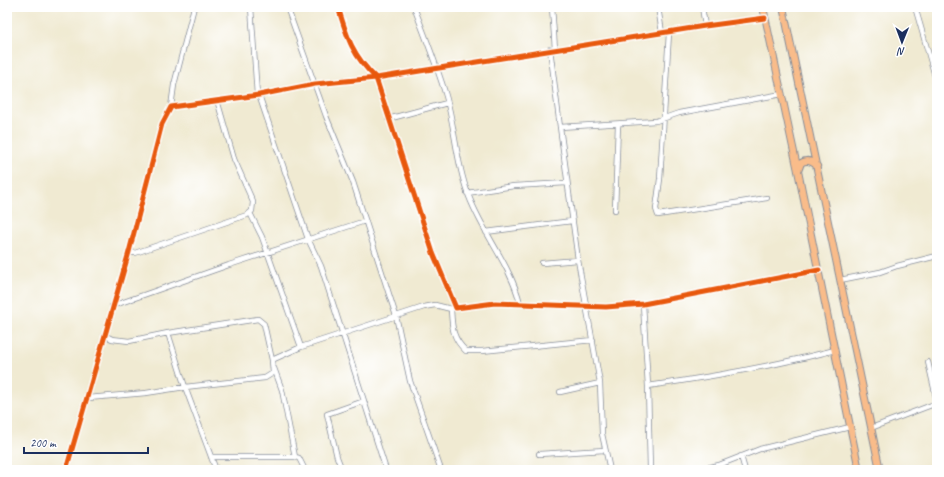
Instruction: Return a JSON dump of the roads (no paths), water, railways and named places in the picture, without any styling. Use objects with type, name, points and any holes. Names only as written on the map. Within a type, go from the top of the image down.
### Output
[{"type":"highway","points":[[763,7],[819,270],[859,470]]},
{"type":"highway","points":[[784,7],[880,470]]},
{"type":"highway","points":[[798,171],[801,163],[806,161],[817,166]]},
{"type":"street","points":[[66,470],[88,398],[112,306],[129,252],[162,124],[171,107],[174,85],[194,7]]},
{"type":"street","points":[[251,7],[258,95],[308,239],[321,266],[386,470]]},
{"type":"street","points":[[288,7],[315,84],[350,175],[396,316],[410,381],[441,470]]},
{"type":"street","points":[[338,7],[349,43],[360,61],[376,78],[388,119],[453,308],[455,338],[466,351],[482,351],[593,340]]},
{"type":"street","points":[[414,7],[448,103],[458,150],[461,174],[467,192],[486,232],[500,256],[520,303]]},
{"type":"street","points":[[552,7],[553,49],[560,127],[578,260],[600,383],[602,434],[610,470]]},
{"type":"street","points":[[658,7],[662,33]]},
{"type":"street","points":[[702,7],[705,26]]},
{"type":"street","points":[[915,7],[937,82]]},
{"type":"street","points":[[171,107],[258,95],[315,84],[376,78],[553,49],[765,18]]},
{"type":"street","points":[[669,33],[664,118],[656,209],[658,215],[768,198]]},
{"type":"street","points":[[560,127],[618,124],[656,120],[679,113],[782,94]]},
{"type":"street","points":[[217,100],[234,159],[253,202],[250,214],[268,253],[301,347]]},
{"type":"street","points":[[388,119],[448,103]]},
{"type":"street","points":[[615,210],[618,124]]},
{"type":"street","points":[[467,192],[500,187],[568,183]]},
{"type":"street","points":[[129,252],[135,253],[250,214]]},
{"type":"street","points":[[112,306],[365,221]]},
{"type":"street","points":[[486,232],[572,221]]},
{"type":"street","points":[[840,280],[880,272],[937,256]]},
{"type":"street","points":[[542,263],[578,260]]},
{"type":"street","points":[[272,360],[301,347],[342,333],[435,305],[453,308],[495,303],[520,303],[616,307],[643,304],[819,270]]},
{"type":"street","points":[[643,304],[648,386],[650,470]]},
{"type":"street","points":[[88,398],[265,378],[273,373],[272,360],[265,328],[260,320],[168,333],[129,342],[112,340],[104,335]]},
{"type":"street","points":[[168,333],[185,387],[216,470],[212,470]]},
{"type":"street","points":[[648,386],[693,380],[798,360],[835,350]]},
{"type":"street","points":[[871,428],[937,402],[928,362]]},
{"type":"street","points":[[273,367],[282,390],[296,457],[299,458],[305,470]]},
{"type":"street","points":[[560,392],[600,383]]},
{"type":"street","points":[[342,470],[337,457],[327,414],[364,401]]},
{"type":"street","points":[[698,470],[719,465],[741,456],[792,441],[850,427]]},
{"type":"street","points":[[539,454],[605,450]]},
{"type":"street","points":[[741,456],[745,470]]},
{"type":"street","points":[[211,457],[296,457]]}]
